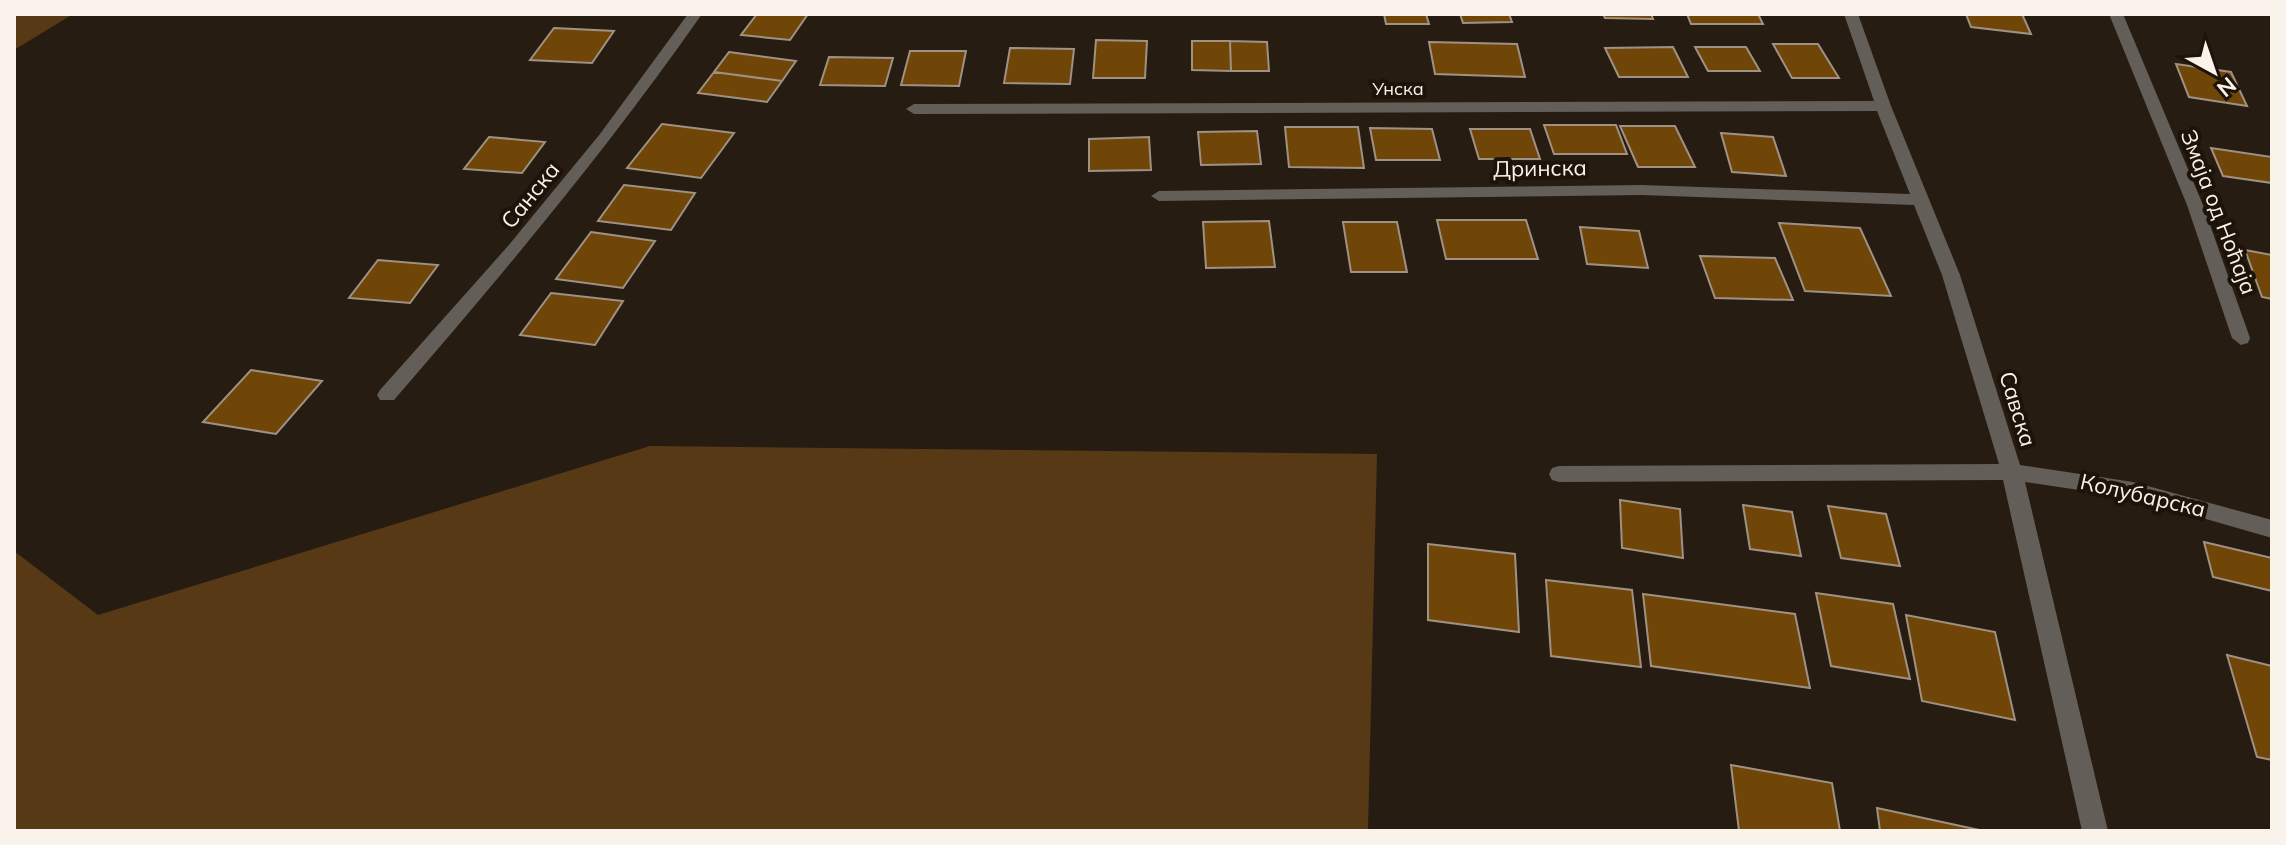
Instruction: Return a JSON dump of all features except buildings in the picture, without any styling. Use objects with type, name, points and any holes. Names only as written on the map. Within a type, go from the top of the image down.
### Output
[{"type":"street","name":"Санска","points":[[387,395],[514,250],[606,137],[695,14]]},
{"type":"street","name":"Савска","points":[[1851,14],[1883,106],[1951,275],[2012,472],[2095,831]]},
{"type":"street","name":"Змаја од Ноћаја","points":[[2116,14],[2195,205],[2241,338]]},
{"type":"street","name":"Унска","points":[[914,109],[1883,106]]},
{"type":"street","name":"Дринска","points":[[1159,196],[1642,190],[1921,200]]},
{"type":"street","points":[[1559,474],[2012,472]]},
{"type":"street","name":"Колубарска","points":[[2012,472],[2133,490],[2272,529]]},
{"type":"shaded area","points":[[14,14],[73,14],[14,50]]},
{"type":"shaded area","points":[[650,446],[1377,454],[1368,831],[14,831],[14,551],[98,615]]}]
